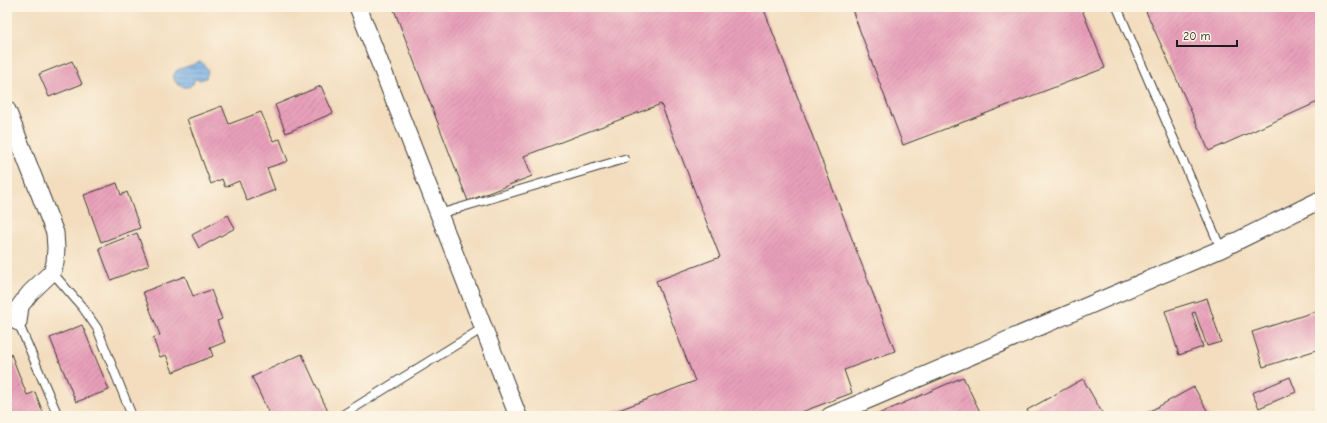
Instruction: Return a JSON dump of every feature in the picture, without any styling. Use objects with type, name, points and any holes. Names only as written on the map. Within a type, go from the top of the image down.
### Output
[{"type":"street","points":[[358,7],[518,416]]},
{"type":"street","points":[[7,110],[55,233],[56,248],[55,263],[52,272],[30,293],[20,306],[18,322]]},
{"type":"street","points":[[830,416],[1221,249],[1320,200]]},
{"type":"lane","points":[[1117,7],[1221,249]]},
{"type":"lane","points":[[439,214],[624,159]]},
{"type":"lane","points":[[52,272],[83,308],[97,328],[132,416]]},
{"type":"lane","points":[[18,322],[58,416]]},
{"type":"lane","points":[[341,416],[483,328]]},
{"type":"water","points":[[200,62],[205,65],[208,71],[206,78],[200,80],[195,79],[193,84],[189,87],[183,87],[175,81],[173,76],[177,70]]},
{"type":"building","points":[[393,7],[763,7],[895,351],[844,370],[852,393],[791,416],[603,416],[695,381],[656,281],[720,257],[661,104],[524,156],[532,176],[468,201]]},
{"type":"building","points":[[851,7],[1081,7],[1105,68],[903,145]]},
{"type":"building","points":[[1144,7],[1320,7],[1320,101],[1209,151]]},
{"type":"building","points":[[72,61],[82,84],[49,97],[39,74]]},
{"type":"building","points":[[321,86],[333,113],[286,133],[275,105]]},
{"type":"building","points":[[222,106],[229,124],[261,112],[273,141],[280,139],[288,161],[267,168],[275,190],[247,201],[239,181],[225,187],[222,179],[211,184],[187,119]]},
{"type":"building","points":[[117,183],[121,195],[127,192],[140,228],[101,242],[84,195]]},
{"type":"building","points":[[228,215],[235,228],[199,248],[192,235]]},
{"type":"building","points":[[137,233],[149,265],[111,280],[99,248]]},
{"type":"building","points":[[185,276],[193,296],[211,290],[222,319],[217,321],[225,342],[210,348],[213,356],[173,372],[166,355],[160,357],[153,338],[160,335],[143,292]]},
{"type":"building","points":[[1207,298],[1221,342],[1207,346],[1195,312],[1192,313],[1203,347],[1179,355],[1165,311]]},
{"type":"building","points":[[1320,310],[1320,349],[1263,367],[1252,332]]},
{"type":"building","points":[[82,325],[109,390],[76,402],[50,338]]},
{"type":"building","points":[[11,354],[27,395],[35,392],[44,415],[7,416],[7,356]]},
{"type":"building","points":[[302,354],[329,414],[324,416],[270,416],[252,377]]},
{"type":"building","points":[[963,377],[982,416],[874,416]]},
{"type":"building","points":[[1290,377],[1296,392],[1259,408],[1252,393]]},
{"type":"building","points":[[1083,379],[1104,416],[1030,416],[1027,410]]},
{"type":"building","points":[[1194,387],[1210,416],[1141,416]]}]
